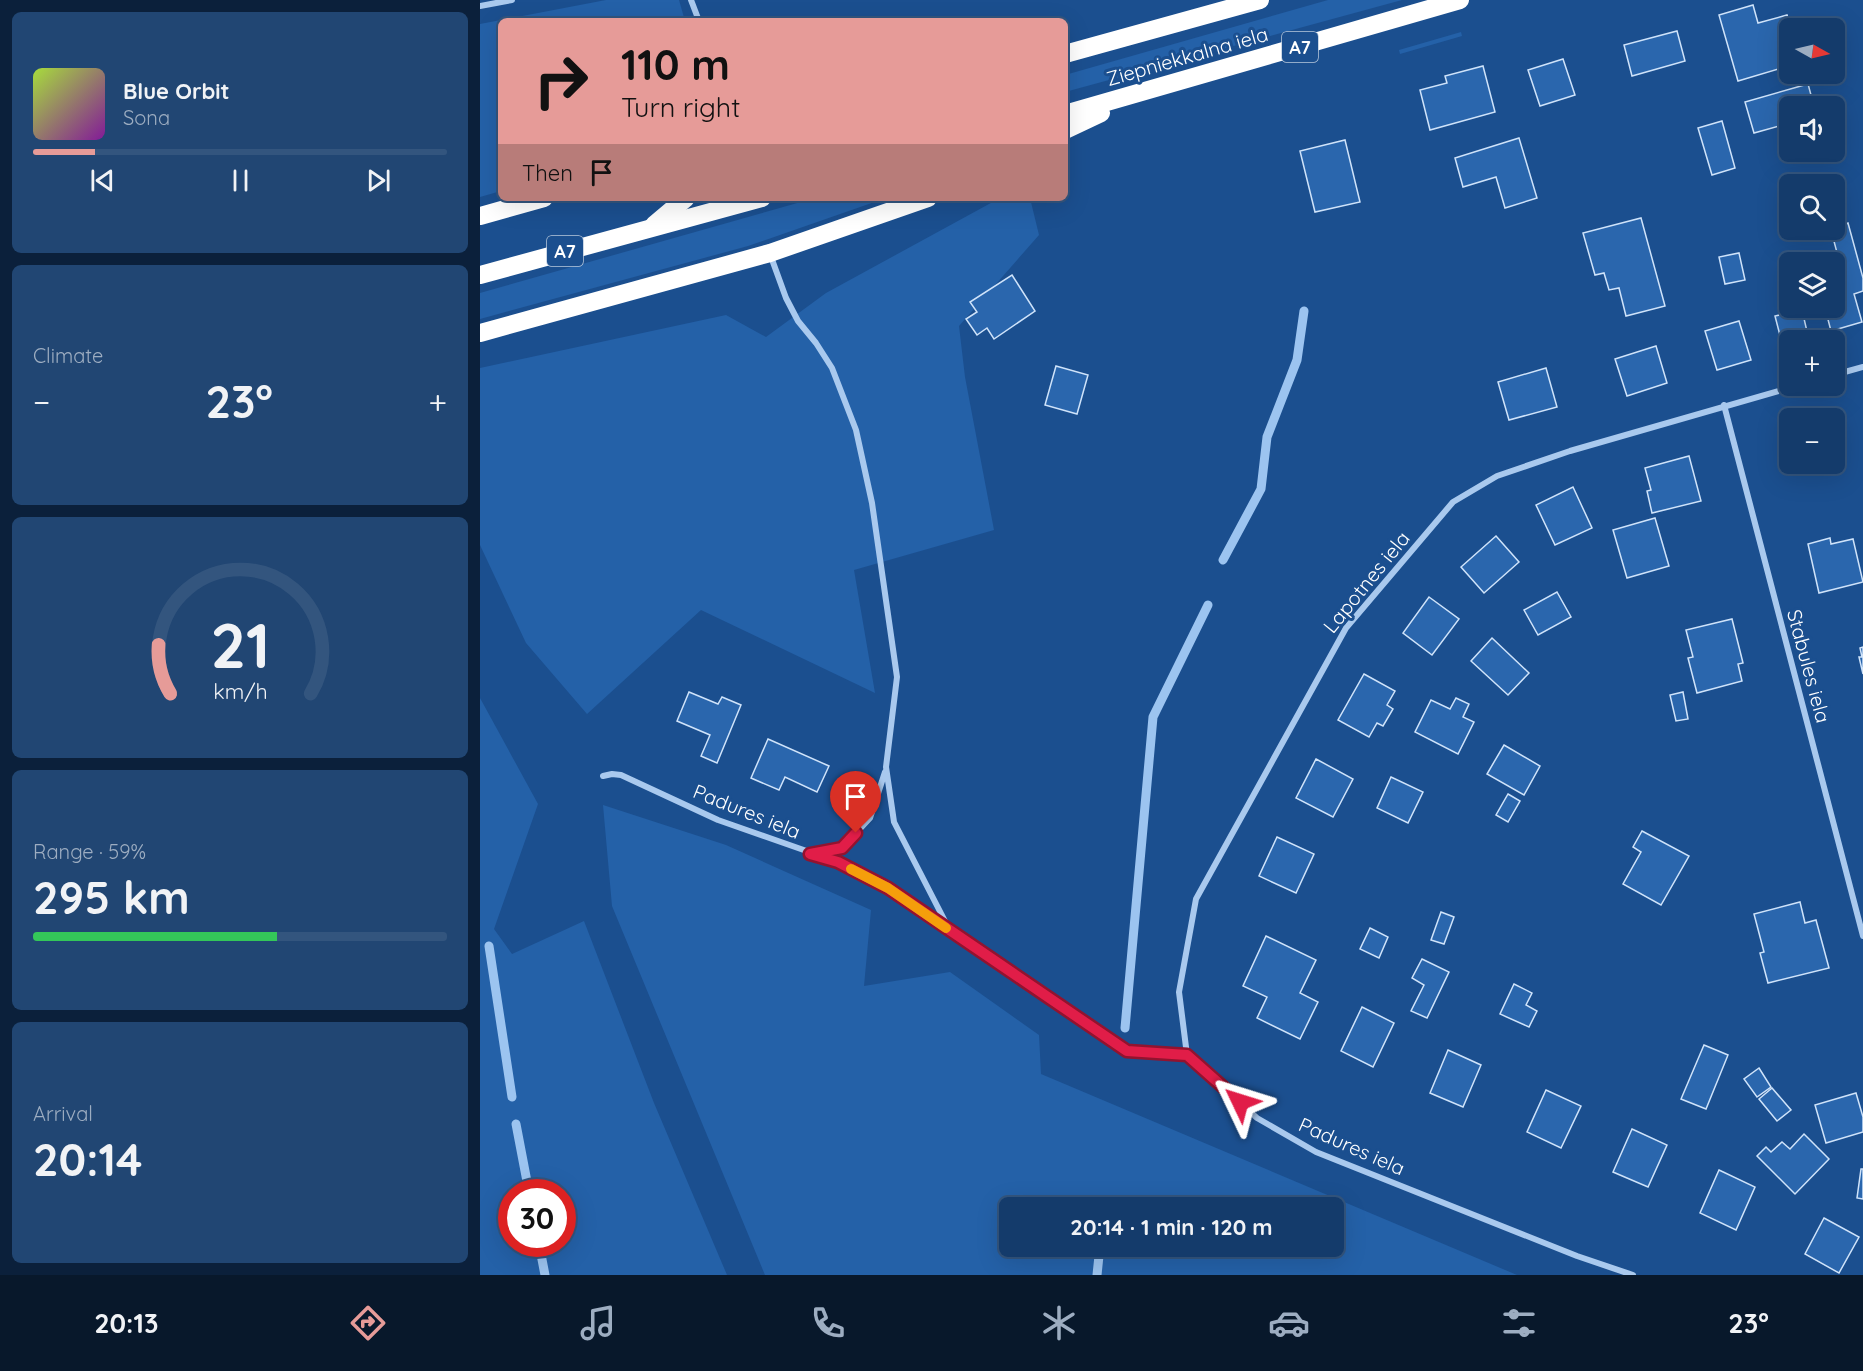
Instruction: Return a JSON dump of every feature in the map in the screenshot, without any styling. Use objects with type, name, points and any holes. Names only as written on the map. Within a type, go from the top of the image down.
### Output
[{"type":"highway","name":"Ziepniekkalna iela","points":[[1068,113],[1460,0]]},
{"type":"highway","name":"Ziepniekkalna iela","points":[[1068,53],[1253,1]]},
{"type":"highway","points":[[1068,129],[1140,93]]},
{"type":"highway","points":[[480,216],[533,201]]},
{"type":"highway","name":"A7","points":[[651,228],[682,201]]},
{"type":"highway","name":"A7","points":[[480,275],[751,201]]},
{"type":"highway","points":[[480,333],[770,253],[919,201]]},
{"type":"street","points":[[480,6],[512,0]]},
{"type":"street","points":[[691,0],[698,18]]},
{"type":"street","points":[[770,253],[786,298],[798,321],[832,368],[856,430],[872,502],[897,677],[886,767],[870,818],[842,848],[810,854]]},
{"type":"street","points":[[1845,372],[1863,367]]},
{"type":"street","name":"Lapotnes iela","points":[[1187,1055],[1179,992],[1196,898],[1346,628],[1453,502],[1497,476],[1570,451],[1779,390]]},
{"type":"street","name":"Stabules iela","points":[[1724,405],[1863,936]]},
{"type":"street","points":[[886,767],[894,822],[950,930]]},
{"type":"street","name":"Padures iela","points":[[603,776],[621,775],[718,820],[838,862],[888,888],[1127,1051],[1187,1055],[1257,1118],[1316,1152],[1577,1256],[1634,1275]]},
{"type":"shaded area","points":[[606,0],[679,0],[684,18],[512,18]]},
{"type":"shaded area","points":[[1328,0],[1402,0],[1068,91],[1068,74]]},
{"type":"shaded area","points":[[498,21],[498,192],[480,197],[480,24]]},
{"type":"shaded area","points":[[1461,32],[1462,36],[1400,54],[1399,50]]},
{"type":"shaded area","points":[[804,201],[877,201],[748,246],[480,319],[480,293]]},
{"type":"shaded area","points":[[995,201],[1031,201],[1039,235],[959,326],[965,377],[994,530],[854,570],[875,693],[701,610],[587,714],[526,643],[480,545],[480,368],[726,315],[766,337],[826,293]]},
{"type":"shaded area","points":[[480,698],[538,804],[494,929],[512,954],[584,921],[654,1103],[727,1275],[480,1275]]},
{"type":"shaded area","points":[[603,805],[726,845],[871,910],[864,986],[950,972],[1039,1035],[1041,1074],[1332,1197],[999,1197],[999,1257],[1344,1257],[1344,1202],[1517,1275],[765,1275],[612,906]]},
{"type":"building","points":[[1753,5],[1758,23],[1787,15],[1788,18],[1779,18],[1779,69],[1738,81],[1719,15]]},
{"type":"building","points":[[1677,31],[1685,61],[1632,76],[1624,45]]},
{"type":"building","points":[[1563,59],[1575,95],[1540,106],[1528,70]]},
{"type":"building","points":[[1483,66],[1495,112],[1430,130],[1420,90],[1447,83],[1445,76]]},
{"type":"building","points":[[1808,84],[1811,96],[1779,96],[1779,126],[1754,133],[1745,102]]},
{"type":"building","points":[[1722,121],[1735,168],[1712,175],[1698,128]]},
{"type":"building","points":[[1519,138],[1537,198],[1505,208],[1496,177],[1463,187],[1455,158]]},
{"type":"building","points":[[1345,140],[1360,202],[1315,212],[1300,151]]},
{"type":"building","points":[[1641,218],[1665,306],[1626,316],[1619,288],[1609,290],[1604,273],[1595,275],[1583,233]]},
{"type":"building","points":[[1848,223],[1863,278],[1863,291],[1854,294],[1862,322],[1831,330],[1828,318],[1845,318],[1845,252],[1837,252],[1834,240],[1845,240],[1845,224]]},
{"type":"building","points":[[1739,253],[1745,280],[1725,284],[1719,257]]},
{"type":"building","points":[[1012,275],[1035,311],[994,339],[987,328],[977,335],[966,319],[977,312],[970,302]]},
{"type":"building","points":[[1775,316],[1804,318],[1807,330],[1779,332]]},
{"type":"building","points":[[1739,321],[1751,360],[1717,370],[1705,331]]},
{"type":"building","points":[[1656,346],[1667,383],[1627,396],[1615,359]]},
{"type":"building","points":[[1056,366],[1088,375],[1077,414],[1045,405]]},
{"type":"building","points":[[1546,368],[1557,407],[1509,420],[1498,382]]},
{"type":"building","points":[[1689,456],[1701,501],[1652,513],[1647,491],[1651,490],[1645,468]]},
{"type":"building","points":[[1573,487],[1592,528],[1555,545],[1536,505]]},
{"type":"building","points":[[1655,518],[1669,566],[1627,578],[1613,530]]},
{"type":"building","points":[[1496,536],[1519,562],[1484,593],[1461,567]]},
{"type":"building","points":[[1830,538],[1831,544],[1853,539],[1863,582],[1819,593],[1808,544]]},
{"type":"building","points":[[1557,592],[1571,617],[1538,635],[1524,610]]},
{"type":"building","points":[[1429,597],[1459,619],[1432,655],[1403,633]]},
{"type":"building","points":[[1732,619],[1743,663],[1738,664],[1742,681],[1697,693],[1688,658],[1693,657],[1686,630]]},
{"type":"building","points":[[1492,638],[1529,673],[1508,695],[1471,661]]},
{"type":"building","points":[[1863,647],[1863,674],[1859,657],[1862,657],[1860,648]]},
{"type":"building","points":[[1364,674],[1395,691],[1387,705],[1393,709],[1383,726],[1377,723],[1369,737],[1338,720]]},
{"type":"building","points":[[689,692],[718,704],[722,697],[741,705],[717,763],[701,756],[710,735],[677,721]]},
{"type":"building","points":[[1683,692],[1688,719],[1676,721],[1670,695]]},
{"type":"building","points":[[1456,698],[1469,704],[1463,717],[1474,722],[1458,754],[1415,732],[1431,700],[1450,709]]},
{"type":"building","points":[[768,739],[829,766],[817,792],[785,777],[779,790],[751,778]]},
{"type":"building","points":[[1504,745],[1540,766],[1524,795],[1487,774]]},
{"type":"building","points":[[1316,759],[1353,779],[1333,817],[1296,798]]},
{"type":"building","points":[[1391,777],[1423,792],[1408,823],[1377,808]]},
{"type":"building","points":[[1508,794],[1520,801],[1508,822],[1496,815]]},
{"type":"building","points":[[1642,831],[1689,856],[1661,905],[1623,884],[1641,852],[1633,847]]},
{"type":"building","points":[[1277,837],[1314,854],[1296,893],[1259,876]]},
{"type":"building","points":[[1800,902],[1805,923],[1816,920],[1829,968],[1768,983],[1760,953],[1764,952],[1754,914]]},
{"type":"building","points":[[1441,912],[1454,917],[1444,944],[1431,940]]},
{"type":"building","points":[[1370,928],[1388,937],[1379,958],[1360,949]]},
{"type":"building","points":[[1266,936],[1316,960],[1300,993],[1318,1002],[1300,1039],[1257,1018],[1267,997],[1243,986]]},
{"type":"building","points":[[1422,959],[1449,972],[1427,1018],[1411,1011],[1424,985],[1412,978]]},
{"type":"building","points":[[1514,984],[1532,993],[1526,1005],[1537,1011],[1529,1027],[1500,1014]]},
{"type":"building","points":[[1362,1007],[1394,1023],[1373,1067],[1341,1051]]},
{"type":"building","points":[[1704,1045],[1728,1055],[1706,1109],[1681,1099]]},
{"type":"building","points":[[1448,1050],[1481,1065],[1463,1107],[1430,1093]]},
{"type":"building","points":[[1759,1068],[1771,1087],[1757,1097],[1744,1079]]},
{"type":"building","points":[[1772,1088],[1791,1110],[1777,1121],[1759,1099]]},
{"type":"building","points":[[1546,1090],[1581,1106],[1561,1148],[1527,1132]]},
{"type":"building","points":[[1856,1093],[1863,1117],[1863,1132],[1826,1143],[1815,1105]]},
{"type":"building","points":[[1632,1129],[1667,1145],[1648,1187],[1613,1172]]},
{"type":"building","points":[[1804,1134],[1829,1159],[1795,1194],[1757,1156],[1766,1147],[1771,1152],[1782,1142],[1790,1149]]},
{"type":"building","points":[[1861,1169],[1863,1169],[1863,1199],[1857,1198]]},
{"type":"building","points":[[1719,1170],[1755,1187],[1736,1230],[1700,1213]]},
{"type":"building","points":[[1824,1218],[1859,1237],[1839,1273],[1805,1254]]},
{"type":"waterway","points":[[1223,560],[1261,489],[1267,437],[1297,360],[1304,311]]},
{"type":"waterway","points":[[1125,1028],[1153,717],[1208,605]]},
{"type":"waterway","points":[[489,946],[512,1097]]},
{"type":"waterway","points":[[516,1124],[527,1179]]},
{"type":"waterway","points":[[542,1257],[545,1275]]},
{"type":"waterway","points":[[1097,1275],[1099,1257]]},
{"type":"slow traffic","points":[[851,869],[888,888],[946,928]]},
{"type":"route","points":[[856,833],[842,848],[810,854],[838,862],[888,888],[1046,998],[1127,1051],[1187,1055],[1240,1102]]}]
